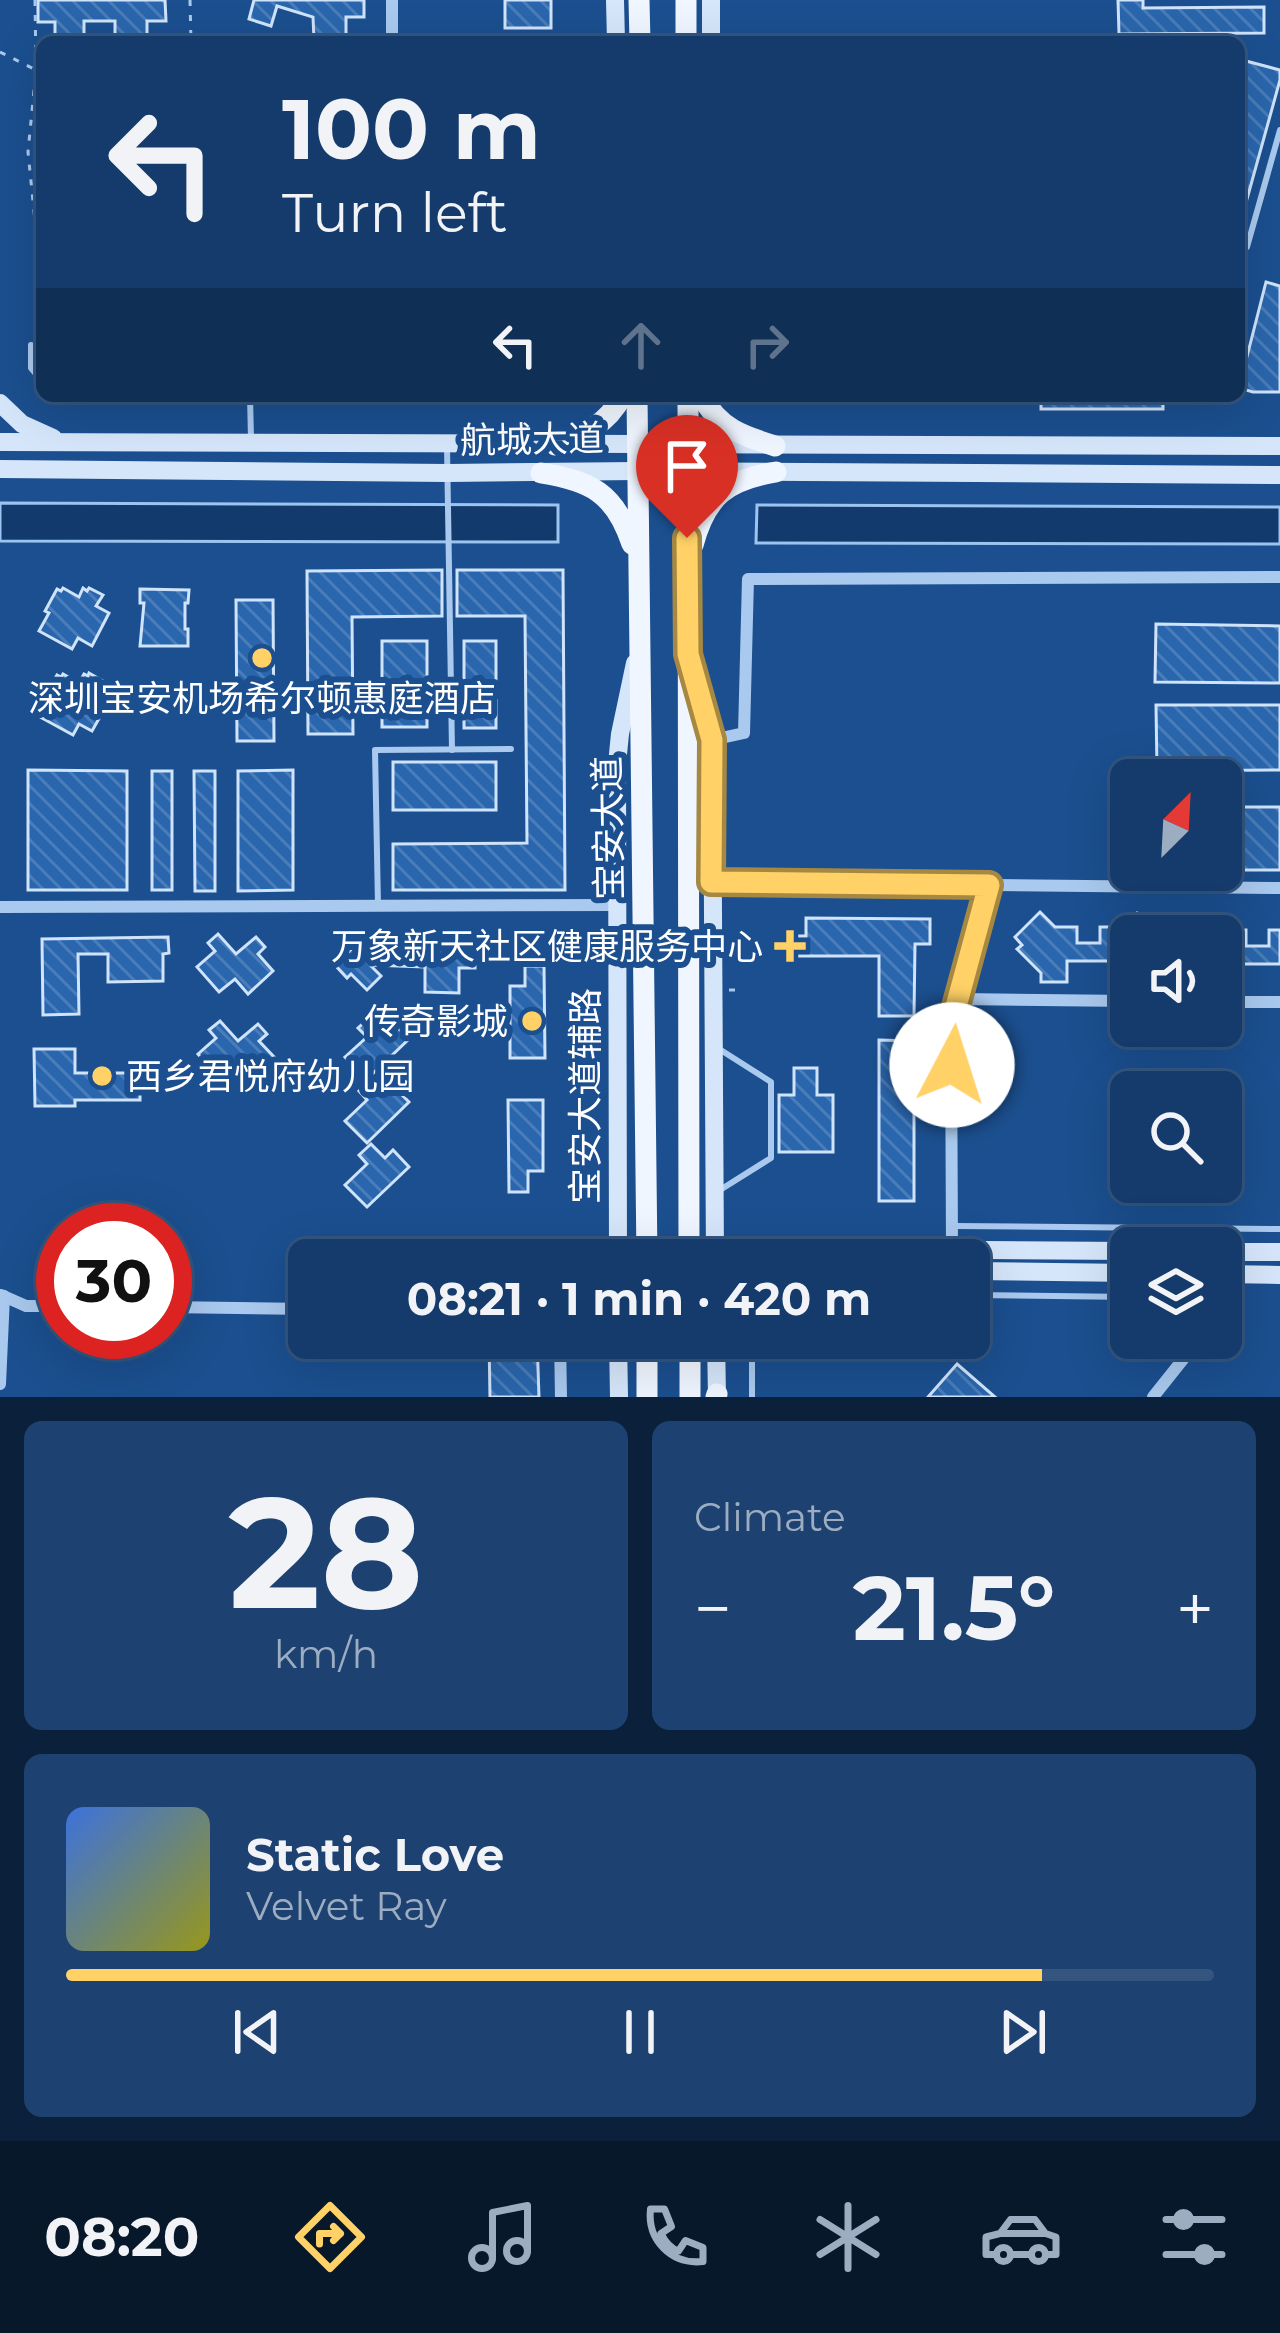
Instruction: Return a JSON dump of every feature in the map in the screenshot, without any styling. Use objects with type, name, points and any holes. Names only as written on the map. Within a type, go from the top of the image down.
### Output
[{"type":"main road","points":[[615,0],[616,36]]},
{"type":"main road","points":[[639,0],[640,36]]},
{"type":"main road","points":[[686,0],[686,36]]},
{"type":"main road","points":[[711,0],[711,36]]},
{"type":"main road","points":[[555,445],[598,426],[619,402]]},
{"type":"main road","name":"宝安大道","points":[[637,402],[647,1239]]},
{"type":"main road","points":[[688,402],[689,1239]]},
{"type":"main road","points":[[706,402],[715,418],[734,432],[776,446]]},
{"type":"main road","points":[[0,403],[22,424],[63,442]]},
{"type":"main road","name":"航城大道","points":[[0,442],[1280,446]]},
{"type":"main road","name":"航城大道","points":[[0,469],[448,483],[541,473],[637,471],[1280,475]]},
{"type":"main road","points":[[687,569],[700,521],[716,497],[737,482],[776,472]]},
{"type":"main road","points":[[541,473],[582,482],[608,499],[622,517],[638,569]]},
{"type":"main road","name":"宝安大道辅路","points":[[618,1239],[618,749],[638,647]]},
{"type":"main road","points":[[688,654],[712,740],[715,1239]]},
{"type":"main road","points":[[990,1250],[1110,1251]]},
{"type":"main road","points":[[1242,1252],[1280,1252]]},
{"type":"main road","points":[[990,1271],[1110,1273]]},
{"type":"main road","points":[[1242,1274],[1280,1275]]},
{"type":"main road","points":[[618,1359],[619,1397]]},
{"type":"main road","points":[[646,1397],[647,1359]]},
{"type":"main road","points":[[690,1359],[690,1397]]},
{"type":"main road","points":[[716,1359],[716,1396]]},
{"type":"street","points":[[392,0],[392,36]]},
{"type":"street","points":[[712,740],[744,733],[748,579],[1280,577]]},
{"type":"street","points":[[711,882],[1280,888]]},
{"type":"street","points":[[952,1239],[951,1025],[989,885]]},
{"type":"street","points":[[0,907],[617,905]]},
{"type":"street","points":[[958,999],[1110,1000]]},
{"type":"street","points":[[1242,1001],[1280,1002]]},
{"type":"street","points":[[0,1384],[2,1295],[36,1306]]},
{"type":"street","points":[[192,1307],[288,1309]]},
{"type":"street","points":[[560,1359],[561,1397]]},
{"type":"street","points":[[1154,1397],[1184,1359]]},
{"type":"lane","points":[[1247,247],[1280,130]]},
{"type":"lane","points":[[31,345],[31,368],[36,374]]},
{"type":"lane","points":[[250,402],[251,443]]},
{"type":"lane","points":[[447,444],[452,750]]},
{"type":"lane","points":[[377,906],[375,750],[511,749]]},
{"type":"lane","points":[[713,1045],[771,1082],[772,1158],[714,1194]]},
{"type":"lane","points":[[952,1226],[1280,1229]]},
{"type":"lane","points":[[990,1295],[1110,1297]]},
{"type":"lane","points":[[752,1397],[754,1359]]},
{"type":"path","points":[[35,0],[37,36]]},
{"type":"path","points":[[190,0],[191,36]]},
{"type":"path","points":[[0,52],[36,69]]},
{"type":"path","points":[[36,92],[28,152],[36,272]]},
{"type":"path","points":[[30,173],[36,176]]},
{"type":"path","points":[[728,990],[741,990]]},
{"type":"water","points":[[0,503],[558,505],[558,542],[0,541]]},
{"type":"water","points":[[757,505],[1280,507],[1280,544],[756,543]]},
{"type":"building","points":[[38,0],[165,0],[166,21],[147,21],[147,36],[115,36],[115,21],[84,21],[84,36],[55,36],[55,22],[38,22]]},
{"type":"building","points":[[254,0],[364,0],[364,17],[346,17],[346,36],[314,36],[313,17],[277,6],[271,26],[249,19]]},
{"type":"building","points":[[505,0],[551,0],[551,28],[505,28]]},
{"type":"building","points":[[1118,0],[1143,0],[1143,8],[1264,7],[1264,33],[1119,34]]},
{"type":"building","points":[[1245,64],[1280,70],[1280,80],[1245,206]]},
{"type":"building","points":[[1266,282],[1280,286],[1280,392],[1245,390],[1245,364]]},
{"type":"building","points":[[1041,402],[1163,402],[1163,409],[1041,409]]},
{"type":"building","points":[[442,570],[442,616],[352,617],[353,734],[308,734],[307,571]]},
{"type":"building","points":[[457,570],[563,570],[565,890],[393,890],[393,844],[527,843],[525,616],[457,616]]},
{"type":"building","points":[[83,588],[103,595],[96,606],[109,613],[92,646],[78,638],[72,649],[39,631],[57,589],[79,597]]},
{"type":"building","points":[[140,589],[189,590],[185,603],[188,646],[140,646],[144,603],[140,603]]},
{"type":"building","points":[[236,600],[273,600],[274,741],[237,741]]},
{"type":"building","points":[[1156,624],[1280,626],[1280,683],[1155,682]]},
{"type":"building","points":[[382,641],[427,641],[427,727],[382,727]]},
{"type":"building","points":[[464,641],[496,641],[496,728],[464,728]]},
{"type":"building","points":[[89,673],[103,681],[97,692],[110,699],[92,731],[79,724],[73,735],[40,717],[57,675],[79,683]]},
{"type":"building","points":[[1156,705],[1280,705],[1280,770],[1242,770],[1242,759],[1157,759]]},
{"type":"building","points":[[393,762],[496,762],[496,810],[393,810]]},
{"type":"building","points":[[28,770],[127,771],[127,890],[28,890]]},
{"type":"building","points":[[293,770],[293,890],[238,891],[238,771]]},
{"type":"building","points":[[152,771],[172,771],[172,890],[152,890]]},
{"type":"building","points":[[194,771],[215,771],[215,891],[195,891]]},
{"type":"building","points":[[1242,807],[1280,807],[1280,870],[1242,870]]},
{"type":"building","points":[[1040,912],[1055,927],[1077,927],[1077,943],[1100,943],[1100,927],[1110,927],[1110,982],[1109,961],[1067,961],[1067,982],[1041,982],[1041,973],[1017,949],[1022,945],[1015,937]]},
{"type":"building","points":[[806,918],[930,919],[930,944],[915,944],[914,1016],[879,1016],[879,956],[786,956],[786,936],[806,936]]},
{"type":"building","points":[[1242,930],[1246,930],[1246,946],[1269,946],[1269,930],[1280,930],[1280,964],[1242,964]]},
{"type":"building","points":[[218,934],[236,954],[256,937],[265,947],[258,954],[273,971],[248,994],[235,979],[219,992],[197,967],[215,951],[208,943]]},
{"type":"building","points":[[434,934],[452,934],[452,949],[475,950],[475,968],[459,968],[459,993],[425,992],[425,967],[370,965],[381,976],[367,990],[335,965],[362,939],[370,947],[434,949]]},
{"type":"building","points":[[168,937],[163,981],[108,982],[108,954],[78,954],[79,1014],[43,1015],[42,939]]},
{"type":"building","points":[[525,966],[544,966],[545,1058],[510,1058],[510,986],[525,986]]},
{"type":"building","points":[[371,1016],[384,1031],[393,1023],[409,1039],[366,1080],[345,1057],[367,1037],[358,1028]]},
{"type":"building","points":[[220,1021],[238,1041],[258,1024],[267,1034],[259,1041],[275,1058],[249,1081],[236,1066],[221,1079],[198,1054],[216,1038],[209,1030]]},
{"type":"building","points":[[879,1040],[914,1041],[914,1201],[879,1201]]},
{"type":"building","points":[[34,1049],[75,1049],[75,1073],[140,1073],[140,1100],[75,1100],[75,1106],[35,1106]]},
{"type":"building","points":[[794,1068],[817,1068],[817,1095],[833,1095],[833,1152],[779,1152],[779,1095],[794,1095]]},
{"type":"building","points":[[371,1079],[385,1094],[393,1086],[409,1102],[367,1143],[345,1121],[367,1100],[359,1091]]},
{"type":"building","points":[[508,1100],[543,1100],[543,1171],[528,1171],[528,1192],[509,1192]]},
{"type":"building","points":[[371,1144],[385,1158],[393,1150],[409,1167],[367,1207],[345,1185],[367,1164],[359,1155]]},
{"type":"building","points":[[489,1359],[538,1359],[539,1397],[490,1397]]},
{"type":"building","points":[[957,1364],[995,1397],[928,1397]]},
{"type":"place","name":"深圳宝安机场希尔顿惠庭酒店","points":[[262,658]]},
{"type":"place","name":"万象新天社区健康服务中心","points":[[790,946]]},
{"type":"place","name":"传奇影城","points":[[532,1021]]},
{"type":"place","name":"西乡君悦府幼儿园","points":[[102,1076]]},
{"type":"route","points":[[687,538],[688,654],[712,740],[711,882],[989,885],[951,1025],[952,1065]]}]
